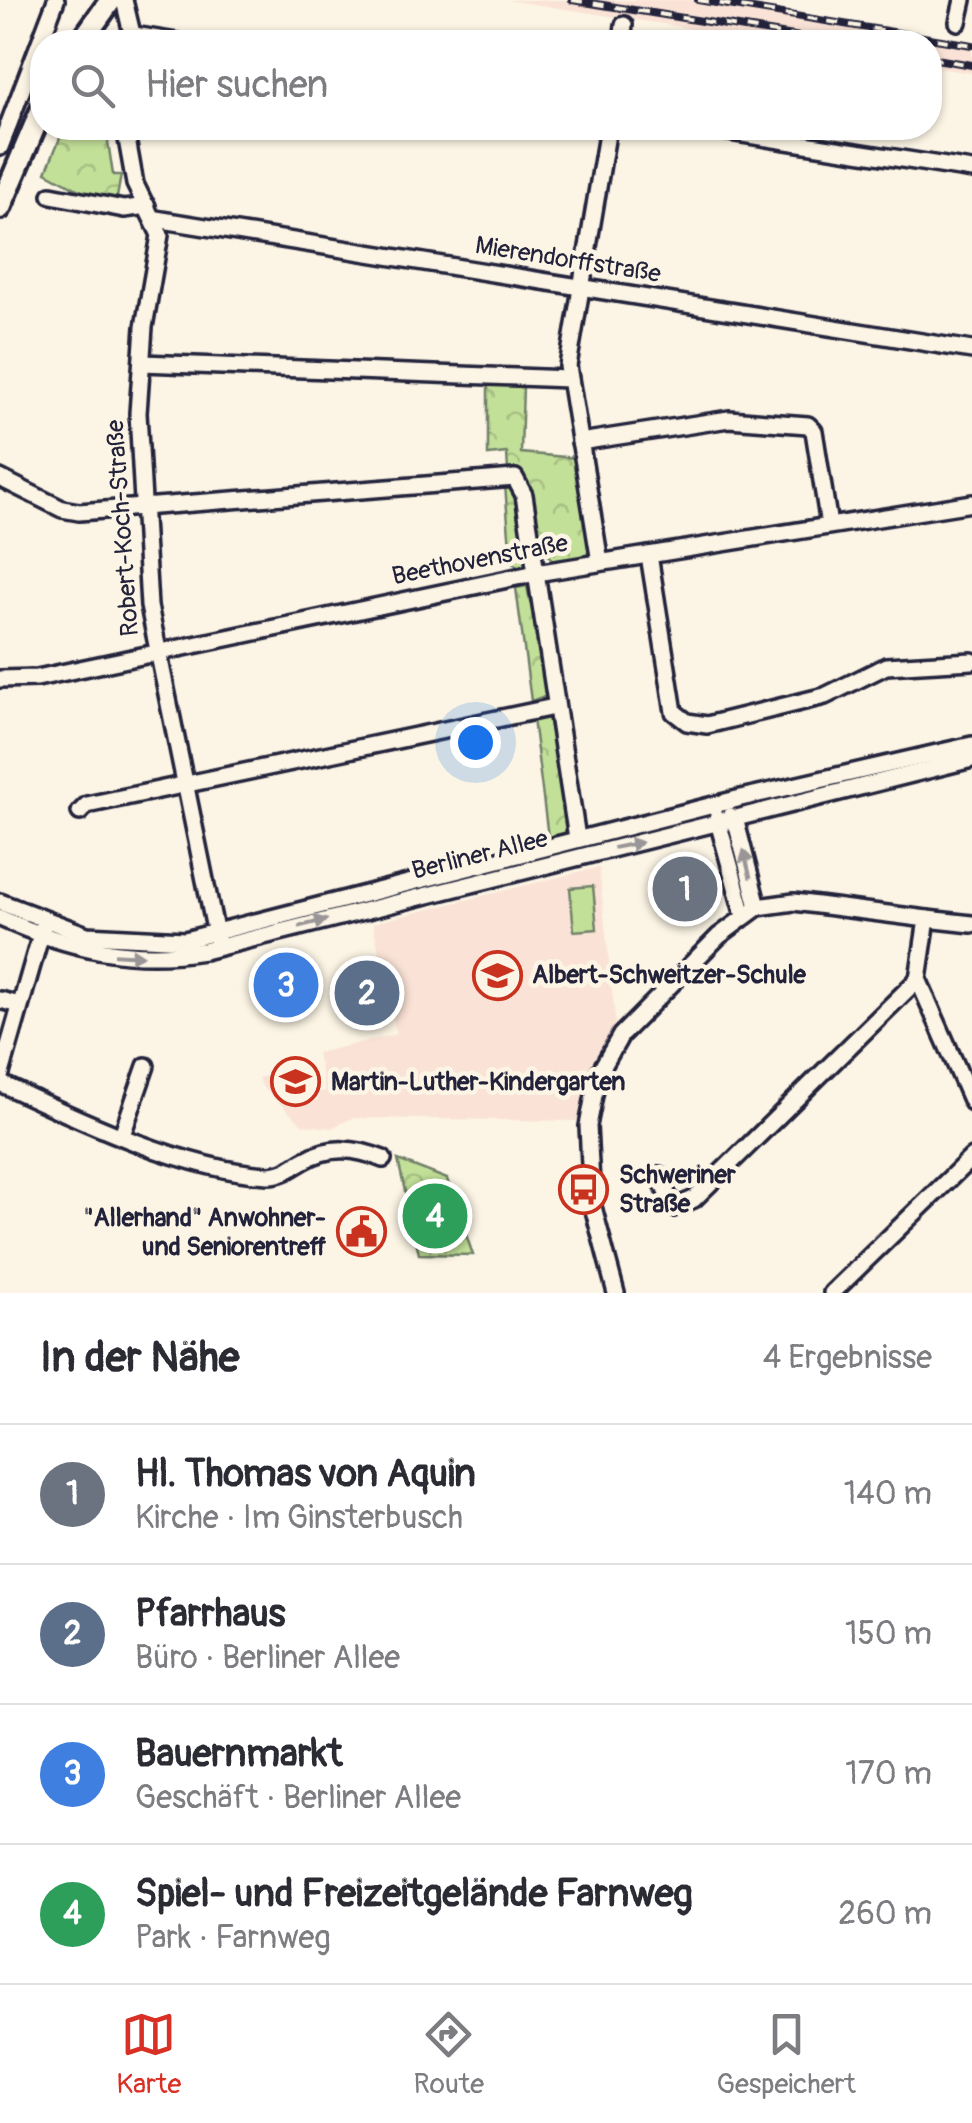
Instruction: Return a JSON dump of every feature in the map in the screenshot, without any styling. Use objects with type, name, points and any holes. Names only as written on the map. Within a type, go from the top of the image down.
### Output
[{"type":"main road","points":[[89,30],[107,5]]},
{"type":"main road","points":[[0,208],[30,137]]},
{"type":"street","points":[[45,30],[56,0]]},
{"type":"street","points":[[124,0],[132,30]]},
{"type":"street","points":[[958,22],[962,0]]},
{"type":"street","points":[[623,30],[624,24]]},
{"type":"street","points":[[0,148],[30,69]]},
{"type":"street","points":[[126,140],[130,170],[152,213]]},
{"type":"street","points":[[600,562],[569,379],[580,287],[606,140]]},
{"type":"street","points":[[780,140],[972,170]]},
{"type":"street","name":"Mierendorffstraße","points":[[52,195],[580,287],[972,350]]},
{"type":"street","name":"Robert-Koch-Straße","points":[[152,213],[159,246],[142,363],[138,444],[149,606],[217,940]]},
{"type":"street","points":[[142,363],[569,379]]},
{"type":"street","points":[[580,442],[738,418],[808,426],[814,431],[829,526]]},
{"type":"street","points":[[0,478],[66,511],[515,478],[524,495],[577,838]]},
{"type":"street","name":"Beethovenstraße","points":[[0,679],[37,678],[536,573],[972,503]]},
{"type":"street","points":[[649,555],[674,712],[687,722],[707,724],[825,696],[886,666],[972,661]]},
{"type":"street","points":[[80,812],[87,805],[554,707]]},
{"type":"street","name":"Berliner Allee","points":[[0,918],[121,956],[169,956],[577,838],[972,745]]},
{"type":"street","name":"Berliner Allee","points":[[217,940],[727,823],[755,812],[972,759]]},
{"type":"street","points":[[717,806],[727,823],[751,911]]},
{"type":"street","name":"Berliner Allee","points":[[0,902],[43,929]]},
{"type":"street","points":[[616,1293],[589,1182],[588,1126],[598,1075],[622,1035],[751,911],[794,902],[972,924]]},
{"type":"street","points":[[927,918],[918,979],[971,1099]]},
{"type":"street","points":[[43,929],[0,1080],[122,1135],[212,1164],[273,1175],[331,1150],[362,1151],[384,1160]]},
{"type":"street","points":[[660,1175],[673,1208],[694,1199],[918,979]]},
{"type":"street","points":[[0,1000],[20,1005]]},
{"type":"street","points":[[122,1135],[146,1066]]},
{"type":"street","points":[[832,1293],[972,1157]]},
{"type":"shaded area","points":[[507,0],[722,0],[901,30],[699,30]]},
{"type":"shaded area","points":[[942,37],[972,42],[972,73],[942,69]]},
{"type":"shaded area","name":"Albert-Schweitzer-Schule","points":[[599,867],[616,1026],[594,1063],[580,1121],[353,1118],[331,1128],[303,1125],[263,1088],[258,1078],[267,1076],[272,1092],[290,1087],[293,1097],[300,1096],[303,1102],[318,1100],[317,1093],[325,1091],[317,1053],[396,1034],[373,923]]},
{"type":"green space","points":[[59,140],[108,140],[113,175],[121,175],[116,203],[96,199],[46,172]]},
{"type":"green space","points":[[488,383],[523,385],[521,453],[576,458],[591,548],[585,557],[555,561],[539,548],[530,566],[519,568],[511,561],[504,472],[508,471],[507,453],[488,455]]},
{"type":"green space","points":[[527,586],[548,690],[545,696],[531,701],[516,588]]},
{"type":"green space","points":[[548,717],[569,824],[564,833],[548,837],[533,719]]},
{"type":"green space","points":[[593,886],[597,929],[574,931],[570,888]]},
{"type":"green space","points":[[398,1160],[447,1179],[473,1255],[419,1254]]},
{"type":"railway","points":[[572,0],[757,30]]},
{"type":"railway","points":[[698,0],[881,30]]},
{"type":"railway","points":[[942,40],[972,45]]},
{"type":"railway","points":[[942,60],[972,65]]},
{"type":"place","name":"Hl. Thomas von Aquin","points":[[685,889]]},
{"type":"place","name":"Albert-Schweitzer-Schule","points":[[497,975]]},
{"type":"place","name":"Bauernmarkt","points":[[286,985]]},
{"type":"place","name":"Pfarrhaus","points":[[367,993]]},
{"type":"place","name":"Martin-Luther-Kindergarten","points":[[296,1082]]},
{"type":"place","name":"Schweriner Straße","points":[[584,1189]]},
{"type":"place","name":"Spiel- und Freizeitgelände Farnweg","points":[[435,1216]]},
{"type":"place","name":"\"Allerhand\" Anwohner- und Seniorentreff","points":[[361,1232]]}]
